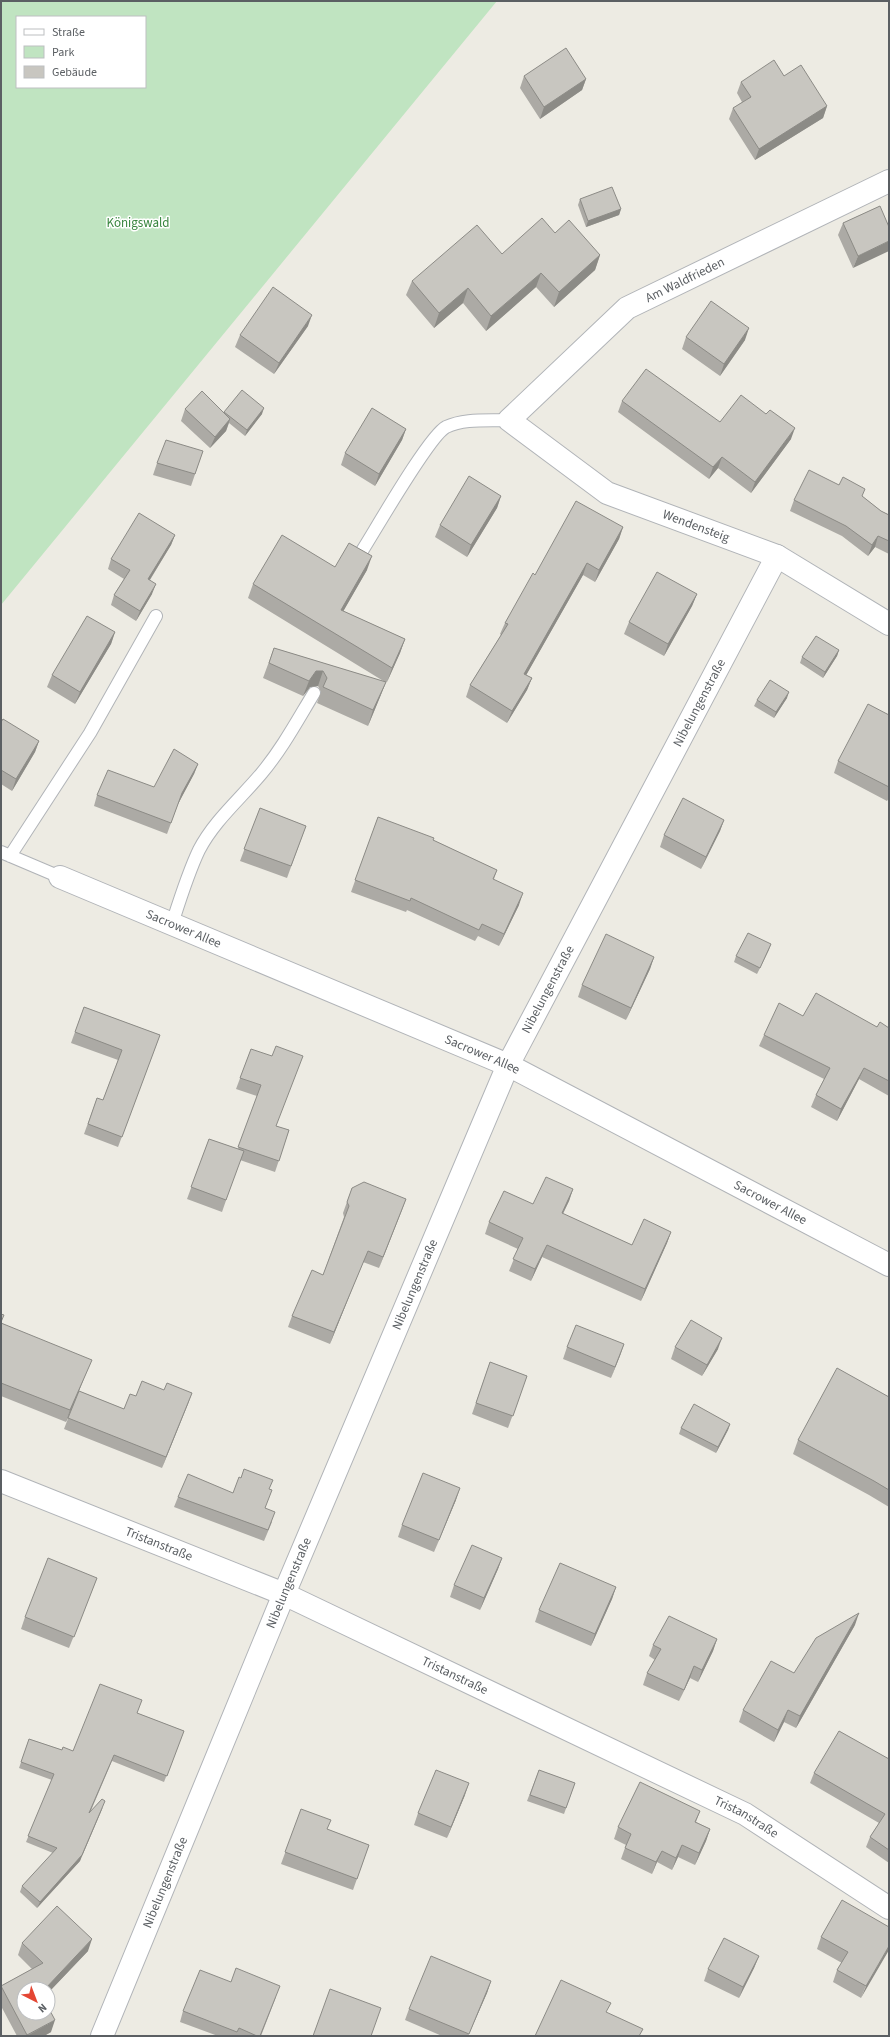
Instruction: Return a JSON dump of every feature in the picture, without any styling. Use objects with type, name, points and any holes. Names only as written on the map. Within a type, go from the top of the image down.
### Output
[{"type":"street","name":"Am Waldfrieden","points":[[509,420],[627,308],[889,181]]},
{"type":"street","name":"Wendensteig","points":[[509,420],[607,493],[777,556],[889,624]]},
{"type":"street","name":"Nibelungenstraße","points":[[102,2036],[284,1594],[508,1065],[777,556]]},
{"type":"street","name":"Sacrower Allee","points":[[60,877],[508,1065],[889,1265]]},
{"type":"street","name":"Tristanstraße","points":[[1,1481],[284,1594],[745,1814],[889,1908]]},
{"type":"lane","points":[[362,551],[429,444],[444,428],[461,421],[509,420]]},
{"type":"lane","points":[[60,877],[6,854],[90,733],[156,616]]},
{"type":"lane","points":[[172,924],[187,879],[200,849],[221,817],[261,774],[282,747],[314,693]]},
{"type":"green space","name":"Königswald","points":[[1,1],[497,1],[1,605]]},
{"type":"building","points":[[566,48],[586,79],[544,107],[524,76]]},
{"type":"building","points":[[774,60],[784,76],[801,65],[827,106],[759,149],[733,108],[751,97],[741,82]]},
{"type":"building","points":[[612,187],[621,209],[588,221],[580,199]]},
{"type":"building","points":[[880,206],[889,227],[889,241],[858,256],[843,223]]},
{"type":"building","points":[[542,218],[555,233],[569,220],[600,255],[559,292],[541,273],[491,316],[468,288],[439,313],[412,281],[477,225],[502,254]]},
{"type":"building","points":[[273,287],[312,315],[279,363],[240,335]]},
{"type":"building","points":[[711,301],[749,328],[724,364],[686,337]]},
{"type":"building","points":[[646,369],[720,422],[741,395],[766,414],[770,410],[795,428],[755,482],[722,457],[713,467],[622,401]]},
{"type":"building","points":[[242,390],[264,408],[247,430],[224,412]]},
{"type":"building","points":[[202,391],[230,419],[215,437],[185,409]]},
{"type":"building","points":[[372,408],[406,429],[379,474],[345,453]]},
{"type":"building","points":[[166,440],[203,451],[195,474],[157,463]]},
{"type":"building","points":[[809,470],[839,485],[843,477],[865,489],[862,496],[881,511],[889,515],[889,541],[878,536],[872,545],[846,526],[794,500]]},
{"type":"building","points":[[469,476],[501,496],[471,545],[440,525]]},
{"type":"building","points":[[576,501],[623,527],[599,570],[587,563],[524,674],[532,678],[512,711],[470,685],[508,624],[505,623],[533,573],[535,575]]},
{"type":"building","points":[[139,513],[175,535],[148,579],[156,584],[140,611],[114,595],[130,570],[111,559]]},
{"type":"building","points":[[282,535],[335,567],[349,543],[372,556],[341,610],[405,639],[392,668],[253,584]]},
{"type":"building","points":[[657,572],[697,594],[668,644],[629,622]]},
{"type":"building","points":[[87,616],[115,632],[80,692],[52,675]]},
{"type":"building","points":[[816,636],[839,650],[825,672],[802,657]]},
{"type":"building","points":[[274,648],[386,682],[373,710],[323,687],[327,678],[323,671],[316,671],[309,681],[269,663]]},
{"type":"building","points":[[770,680],[789,692],[776,712],[757,700]]},
{"type":"building","points":[[868,704],[889,715],[889,787],[838,761]]},
{"type":"building","points":[[3,719],[39,741],[16,779],[1,770],[1,722]]},
{"type":"building","points":[[174,749],[198,764],[182,793],[171,823],[97,795],[108,770],[154,787]]},
{"type":"building","points":[[683,798],[724,820],[706,857],[664,835]]},
{"type":"building","points":[[260,808],[306,826],[291,866],[244,849]]},
{"type":"building","points":[[378,817],[434,838],[433,840],[497,870],[493,879],[523,893],[504,934],[482,924],[479,930],[411,898],[410,901],[355,880]]},
{"type":"building","points":[[748,933],[771,944],[760,968],[736,956]]},
{"type":"building","points":[[606,934],[654,957],[631,1008],[582,985]]},
{"type":"building","points":[[816,993],[877,1027],[880,1022],[889,1028],[889,1081],[864,1068],[841,1109],[816,1095],[830,1068],[764,1035],[779,1003],[803,1016]]},
{"type":"building","points":[[84,1007],[160,1035],[122,1137],[88,1124],[97,1098],[103,1100],[122,1050],[75,1032]]},
{"type":"building","points":[[276,1046],[303,1056],[276,1126],[289,1130],[279,1161],[238,1147],[261,1085],[240,1078],[251,1049],[272,1056]]},
{"type":"building","points":[[209,1139],[244,1151],[226,1200],[191,1187]]},
{"type":"building","points":[[546,1177],[573,1189],[562,1213],[632,1245],[644,1219],[671,1232],[645,1289],[547,1245],[535,1269],[513,1259],[523,1238],[489,1222],[504,1191],[533,1204]]},
{"type":"building","points":[[364,1182],[406,1199],[383,1257],[368,1251],[334,1332],[292,1316],[312,1270],[323,1275],[349,1206],[347,1202],[352,1188]]},
{"type":"building","points":[[1,1314],[4,1315],[1,1322]]},
{"type":"building","points":[[691,1320],[722,1338],[707,1365],[675,1347]]},
{"type":"building","points":[[1,1323],[92,1360],[70,1410],[1,1383]]},
{"type":"building","points":[[576,1325],[624,1344],[615,1367],[567,1347]]},
{"type":"building","points":[[490,1362],[527,1376],[513,1416],[476,1403]]},
{"type":"building","points":[[837,1368],[889,1397],[889,1490],[798,1440]]},
{"type":"building","points":[[142,1381],[164,1390],[167,1383],[192,1393],[166,1457],[68,1418],[79,1391],[124,1409],[130,1394],[136,1396]]},
{"type":"building","points":[[694,1404],[730,1424],[718,1447],[681,1428]]},
{"type":"building","points":[[244,1469],[273,1480],[269,1489],[272,1490],[265,1508],[275,1512],[268,1530],[178,1497],[188,1474],[233,1493],[239,1477],[241,1478]]},
{"type":"building","points":[[423,1473],[460,1488],[439,1540],[402,1525]]},
{"type":"building","points":[[472,1545],[502,1558],[484,1598],[454,1585]]},
{"type":"building","points":[[48,1558],[97,1578],[74,1637],[25,1617]]},
{"type":"building","points":[[560,1563],[616,1587],[595,1634],[539,1610]]},
{"type":"building","points":[[859,1613],[800,1716],[788,1710],[778,1730],[743,1710],[771,1661],[794,1673],[816,1638]]},
{"type":"building","points":[[669,1616],[717,1639],[702,1670],[694,1666],[684,1690],[647,1673],[661,1649],[653,1645]]},
{"type":"building","points":[[100,1684],[142,1700],[137,1713],[184,1731],[167,1776],[114,1755],[89,1813],[102,1799],[105,1801],[82,1855],[40,1902],[22,1886],[57,1848],[28,1836],[54,1774],[21,1762],[29,1739],[62,1750],[63,1747],[73,1751]]},
{"type":"building","points":[[839,1731],[889,1759],[889,1850],[870,1837],[885,1814],[814,1773]]},
{"type":"building","points":[[436,1770],[469,1783],[451,1827],[418,1813]]},
{"type":"building","points":[[539,1770],[575,1783],[566,1808],[530,1795]]},
{"type":"building","points":[[640,1782],[700,1811],[695,1822],[710,1829],[699,1853],[682,1845],[676,1858],[662,1851],[656,1862],[625,1848],[631,1834],[618,1827]]},
{"type":"building","points":[[301,1809],[331,1820],[327,1829],[369,1845],[357,1879],[285,1852]]},
{"type":"building","points":[[842,1900],[889,1927],[889,1946],[866,1986],[837,1970],[848,1952],[821,1937]]},
{"type":"building","points":[[57,1906],[92,1939],[53,1981],[16,1981],[16,2014],[1,1986],[43,1963],[22,1943]]},
{"type":"building","points":[[724,1938],[759,1956],[743,1987],[708,1969]]},
{"type":"building","points":[[431,1956],[491,1981],[469,2034],[409,2009]]},
{"type":"building","points":[[236,1968],[280,1986],[260,2036],[239,2028],[237,2032],[183,2011],[200,1970],[231,1982]]},
{"type":"building","points":[[561,1980],[611,2003],[606,2012],[643,2029],[639,2036],[535,2036]]},
{"type":"building","points":[[330,1989],[381,2008],[371,2036],[313,2036]]},
{"type":"building","points":[[20,2021],[53,2021],[27,2035]]}]
